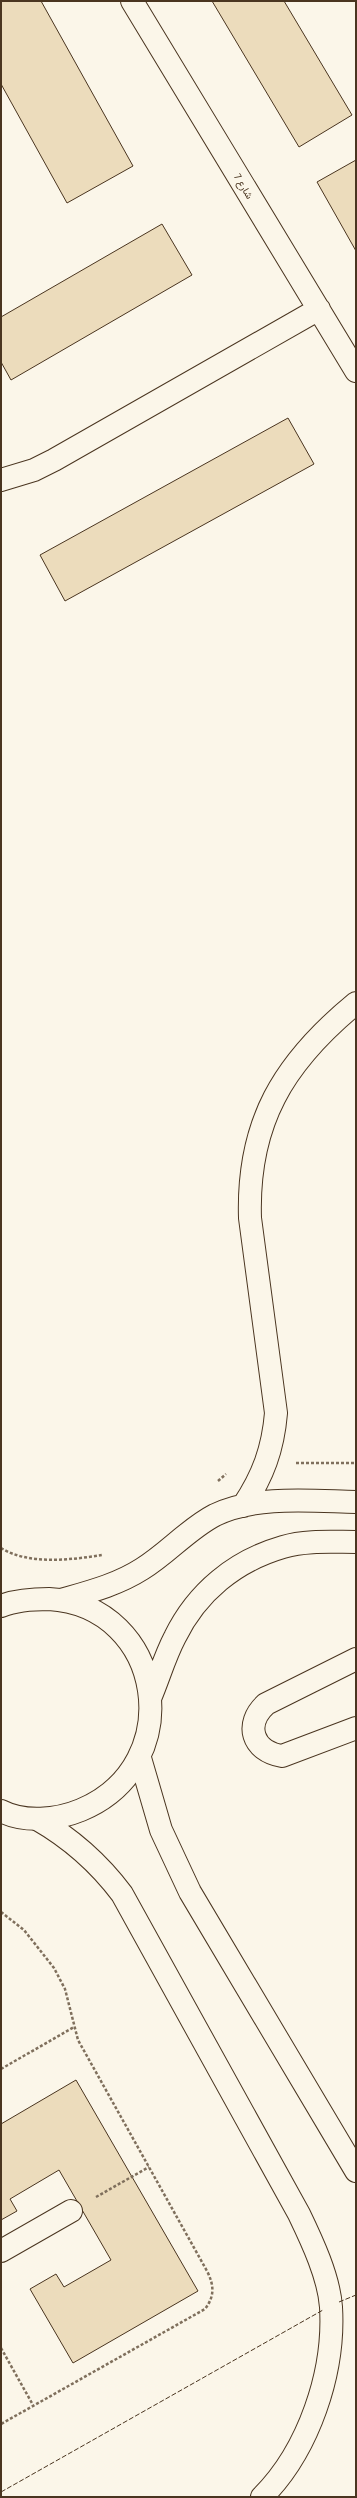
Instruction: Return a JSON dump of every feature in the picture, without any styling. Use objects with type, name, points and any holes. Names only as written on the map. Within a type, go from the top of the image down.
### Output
[{"type":"main road","name":"شارع 7","points":[[132,1],[356,371]]},
{"type":"main road","points":[[1,480],[48,464],[319,309]]},
{"type":"main road","points":[[243,1506],[257,1485],[267,1462],[274,1438],[276,1413],[250,1218],[249,1186],[253,1153],[263,1122],[277,1092],[297,1062],[324,1030],[356,1003]]},
{"type":"main road","points":[[61,1600],[111,1585],[136,1572],[192,1529],[216,1515],[243,1506],[286,1502],[356,1502]]},
{"type":"main road","points":[[151,1696],[175,1637],[193,1606],[219,1579],[250,1559],[284,1546],[321,1542],[356,1542]]},
{"type":"main road","points":[[2,1605],[31,1598],[61,1600],[87,1608],[112,1624],[131,1644],[144,1669],[151,1696],[150,1728],[140,1758],[122,1783],[98,1803],[68,1815],[37,1819]]},
{"type":"main road","points":[[356,1659],[266,1704],[258,1711],[254,1720],[253,1731],[256,1741],[263,1749],[272,1754],[282,1756],[356,1728]]},
{"type":"main road","points":[[140,1758],[161,1830],[190,1892],[350,2150],[356,2171]]},
{"type":"main road","points":[[1,1811],[37,1819],[63,1834],[105,1871],[122,1894],[299,2214],[322,2271],[331,2305],[330,2339],[326,2373],[303,2437],[286,2467],[262,2497]]},
{"type":"main road","points":[[1,2252],[71,2211]]},
{"type":"path","points":[[211,1485],[229,1472],[267,1462],[356,1463]]},
{"type":"path","points":[[1,1548],[13,1555],[27,1559],[107,1553]]},
{"type":"path","points":[[1,1912],[24,1930],[40,1947],[54,1968],[65,1989],[74,2027],[85,2053],[211,2279],[213,2287],[210,2302],[205,2309],[1,2424]]},
{"type":"path","points":[[1,2069],[74,2027]]},
{"type":"path","points":[[71,2211],[148,2167]]},
{"type":"path","points":[[1,2348],[33,2405]]},
{"type":"building","points":[[1,1],[41,1],[133,166],[67,203],[1,84]]},
{"type":"building","points":[[212,1],[284,1],[352,115],[299,147]]},
{"type":"building","points":[[356,160],[356,251],[317,182]]},
{"type":"building","points":[[162,224],[192,275],[11,380],[1,362],[1,317]]},
{"type":"building","points":[[288,418],[314,464],[65,601],[40,555]]},
{"type":"building","points":[[76,2080],[198,2291],[73,2363],[30,2289],[56,2274],[64,2287],[111,2260],[59,2170],[10,2199],[17,2211],[1,2220],[1,2124]]},
{"type":"fence","points":[[339,2302],[356,2295]]},
{"type":"fence","points":[[1,2492],[323,2310]]}]
